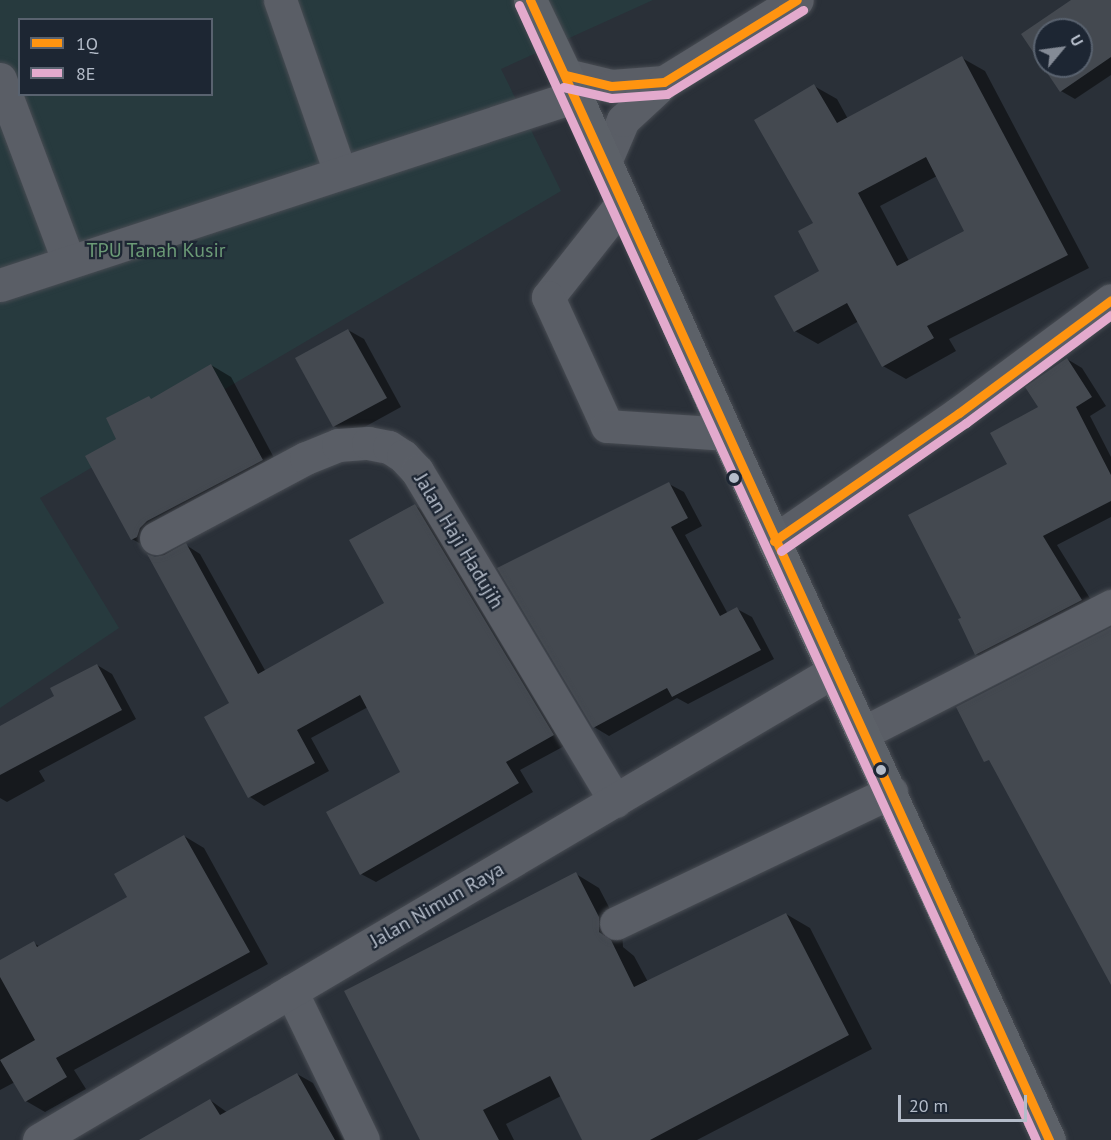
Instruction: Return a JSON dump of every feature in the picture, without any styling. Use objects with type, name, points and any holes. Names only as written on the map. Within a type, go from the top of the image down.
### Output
[{"type":"main road","points":[[530,0],[571,86],[774,541],[891,792],[1046,1139]]},
{"type":"street","points":[[280,0],[340,172]]},
{"type":"street","points":[[605,162],[623,120],[664,82],[797,0]]},
{"type":"street","points":[[0,79],[68,260]]},
{"type":"street","points":[[0,285],[68,260],[340,172],[571,86],[664,82]]},
{"type":"street","points":[[623,202],[548,297],[607,426],[726,434]]},
{"type":"street","points":[[774,541],[959,413],[1111,300]]},
{"type":"street","name":"Jalan Haji Hadujih","points":[[156,538],[306,458],[338,446],[368,443],[389,447],[403,456],[417,471],[615,801]]},
{"type":"street","points":[[863,733],[1111,606]]},
{"type":"street","name":"Jalan Nimun Raya","points":[[39,1140],[834,671]]},
{"type":"street","points":[[616,923],[828,825],[891,792]]},
{"type":"street","points":[[291,991],[363,1140]]},
{"type":"green space","name":"TPU Tanah Kusir","points":[[0,0],[653,0],[501,69],[561,191],[40,498],[119,628],[0,708]]},
{"type":"building","points":[[1071,0],[1111,0],[1111,57],[1093,69],[1093,18],[1045,18]]},
{"type":"building","points":[[1033,26],[1033,52],[1021,34]]},
{"type":"building","points":[[962,56],[1068,255],[927,326],[934,338],[882,367],[847,303],[794,332],[774,296],[819,271],[798,231],[813,223],[754,120],[814,84],[837,123]],"holes":[[[926,157],[964,231],[897,266],[858,193]]]},
{"type":"building","points":[[1051,78],[1080,78],[1060,92]]},
{"type":"building","points":[[348,329],[387,398],[333,427],[295,358]]},
{"type":"building","points":[[1067,358],[1092,397],[1076,407],[1111,475],[1111,501],[1043,536],[1082,600],[975,655],[958,619],[961,618],[908,515],[1007,464],[990,433],[1038,407],[1025,387]]},
{"type":"building","points":[[211,364],[263,460],[147,521],[140,528],[137,537],[131,540],[85,456],[116,439],[106,418],[149,396],[151,399]]},
{"type":"building","points":[[669,482],[688,518],[671,527],[720,616],[737,607],[761,650],[672,697],[667,688],[593,728],[497,568]]},
{"type":"building","points":[[415,504],[554,735],[506,762],[519,783],[360,875],[326,812],[400,772],[360,695],[297,730],[315,763],[248,798],[204,717],[229,703],[147,554],[155,557],[164,555],[186,543],[258,674],[384,603],[349,540]]},
{"type":"building","points":[[1111,627],[1111,985],[989,760],[984,762],[956,707]]},
{"type":"building","points":[[97,664],[122,710],[0,775],[0,726],[54,696],[50,688]]},
{"type":"building","points":[[184,835],[250,952],[56,1058],[67,1077],[25,1102],[0,1060],[35,1040],[0,977],[0,960],[34,941],[37,947],[127,897],[114,874]]},
{"type":"building","points":[[576,872],[599,917],[599,932],[611,940],[634,987],[786,913],[849,1035],[650,1140],[582,1140],[550,1076],[483,1110],[499,1140],[420,1140],[344,991]]},
{"type":"building","points":[[297,1073],[335,1140],[139,1140],[210,1099],[220,1115]]},
{"type":"transit line","name":"1Q","points":[[530,0],[1049,1140]]},
{"type":"transit line","name":"1Q","points":[[566,75],[611,86],[664,82],[797,0]]},
{"type":"transit line","name":"8E","points":[[519,5],[1036,1140]]},
{"type":"transit line","name":"8E","points":[[563,87],[611,98],[667,94],[803,10]]},
{"type":"transit line","name":"1Q","points":[[774,541],[959,413],[1111,300]]},
{"type":"transit line","name":"8E","points":[[781,551],[966,423],[1111,315]]}]
